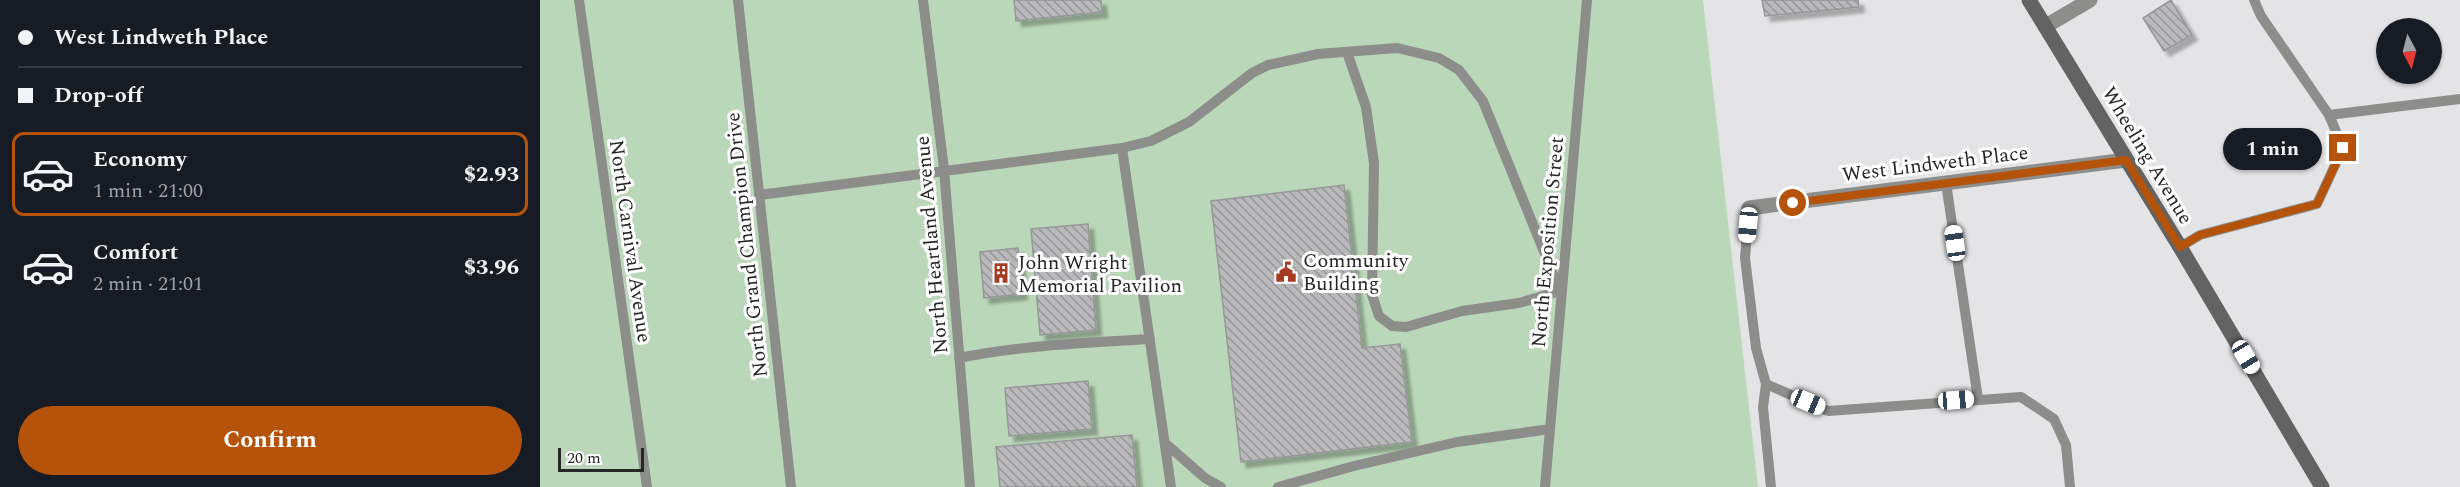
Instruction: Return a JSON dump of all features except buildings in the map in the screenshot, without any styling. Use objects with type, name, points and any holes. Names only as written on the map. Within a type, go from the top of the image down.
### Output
[{"type":"main road","name":"Wheeling Avenue","points":[[2029,0],[2180,247],[2322,487]]},
{"type":"street","points":[[2046,26],[2090,0]]},
{"type":"street","name":"West Lindweth Place","points":[[1749,208],[2126,160]]},
{"type":"lane","name":"North Carnival Avenue","points":[[579,0],[647,487]]},
{"type":"lane","name":"North Grand Champion Drive","points":[[738,0],[791,487]]},
{"type":"lane","name":"North Heartland Avenue","points":[[923,0],[944,169],[970,487]]},
{"type":"lane","name":"North Exposition Street","points":[[1545,487],[1560,291],[1587,0]]},
{"type":"lane","points":[[2180,247],[2200,235],[2317,204],[2343,148],[2330,115],[2261,16],[2254,0]]},
{"type":"lane","points":[[759,195],[944,169],[1122,148],[1151,141],[1189,122],[1251,73],[1268,65],[1318,54],[1397,48],[1439,58],[1459,70],[1483,101],[1560,291],[1519,303],[1462,312],[1406,327],[1392,326],[1379,316],[1372,295],[1374,163],[1366,107],[1347,52]]},
{"type":"lane","points":[[2330,115],[2460,99]]},
{"type":"lane","points":[[1122,148],[1171,487]]},
{"type":"lane","points":[[1946,183],[1978,399]]},
{"type":"lane","points":[[1749,208],[1745,258],[1756,348],[1766,384],[1763,407],[1771,487]]},
{"type":"lane","points":[[959,358],[987,352],[1150,339]]},
{"type":"lane","points":[[1766,384],[1828,411],[2021,396],[2054,419],[2066,445],[2070,487]]},
{"type":"lane","points":[[1278,487],[1354,466],[1457,442],[1550,429]]},
{"type":"lane","points":[[1165,443],[1205,477],[1221,487]]},
{"type":"green space","points":[[540,0],[1703,0],[1758,487],[540,487]]},
{"type":"place","name":"Community Building","points":[[1286,272]]},
{"type":"place","name":"John Wright Memorial Pavilion","points":[[1001,273]]},
{"type":"route","points":[[1793,203],[2126,160],[2180,247],[2200,235],[2317,204],[2343,148]]}]
